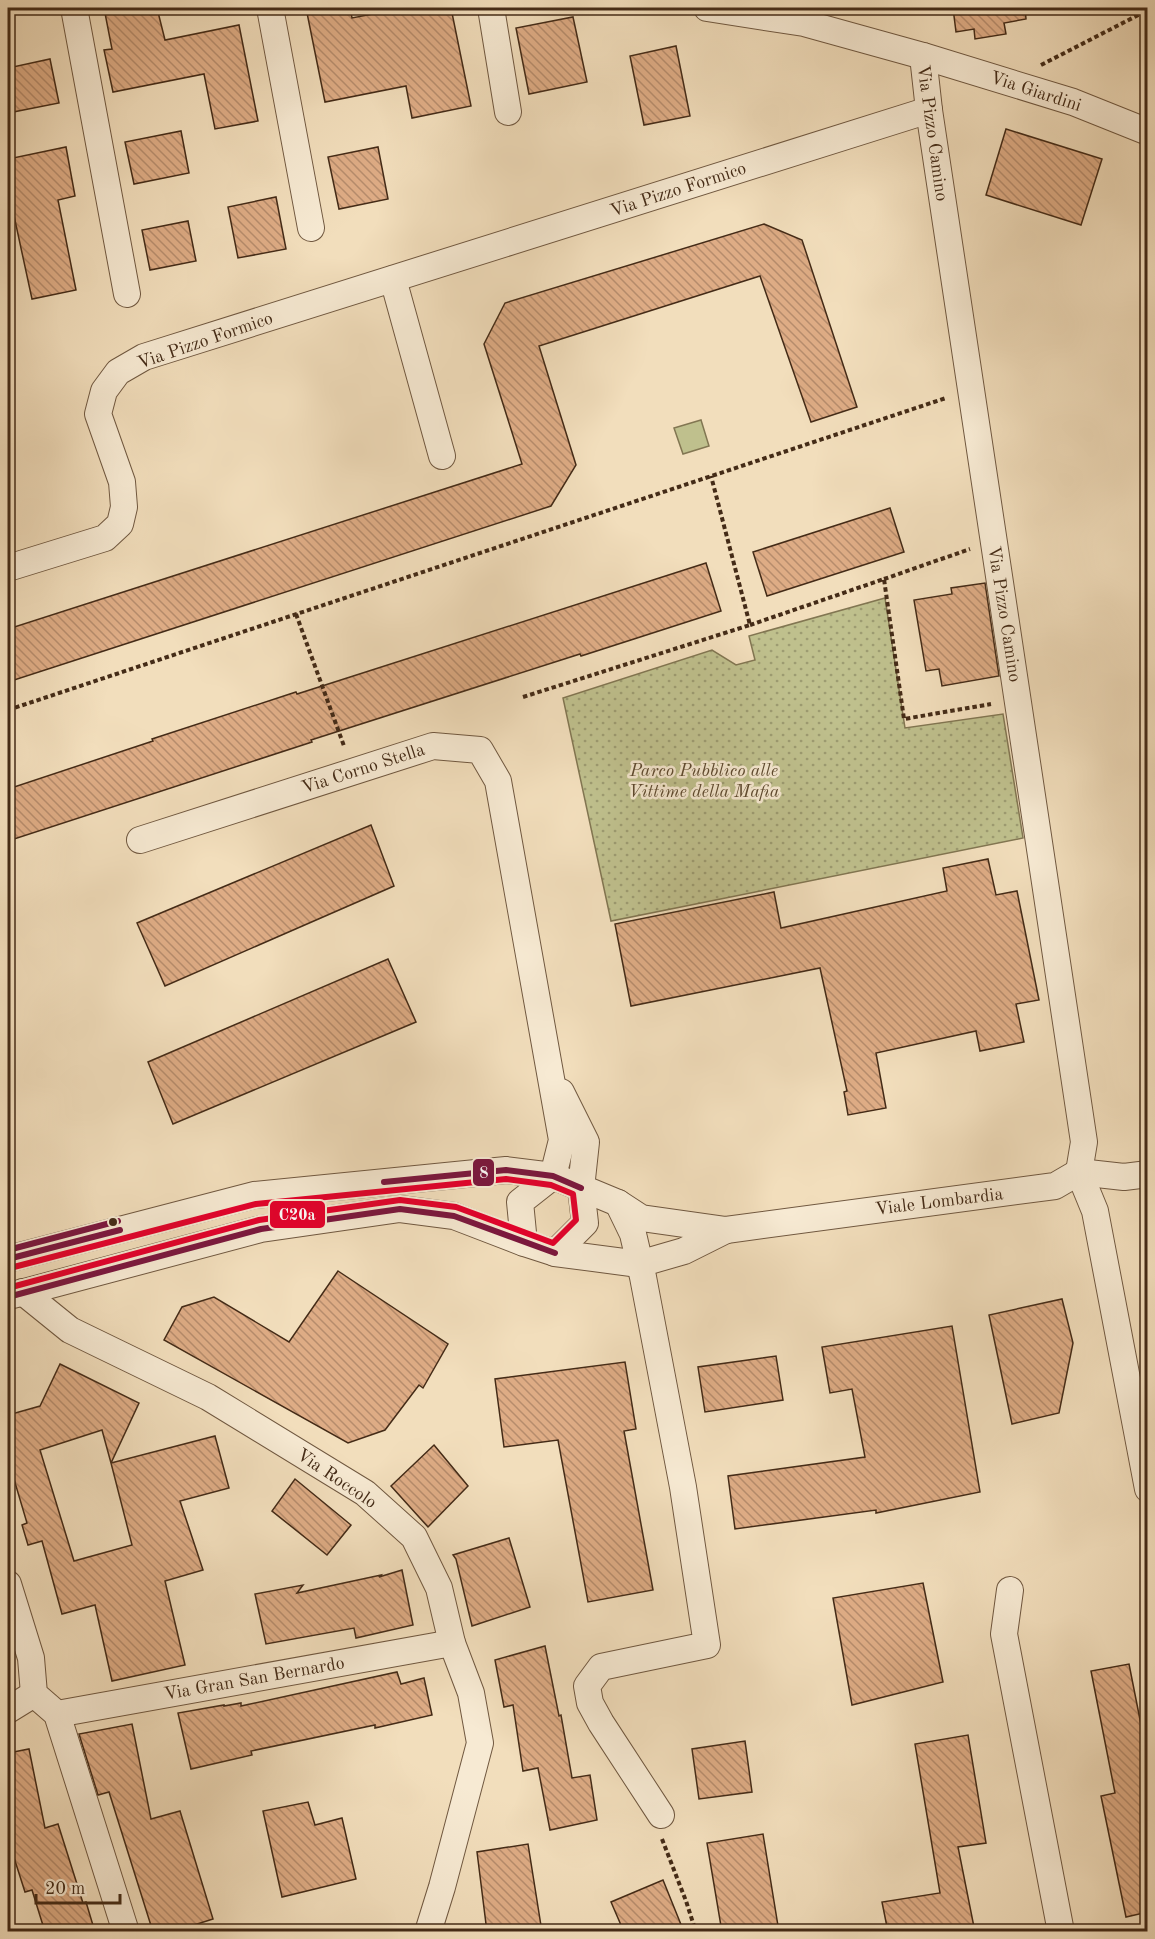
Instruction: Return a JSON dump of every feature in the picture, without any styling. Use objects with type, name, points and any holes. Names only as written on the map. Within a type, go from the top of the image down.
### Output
[{"type":"street","points":[[74,8],[127,294]]},
{"type":"street","points":[[270,8],[311,228]]},
{"type":"street","points":[[491,8],[508,112]]},
{"type":"street","name":"Via Giardini","points":[[707,8],[803,15],[923,56],[1073,102],[1148,132]]},
{"type":"street","name":"Via Pizzo Camino","points":[[923,56],[929,110],[1084,1142],[1079,1172]]},
{"type":"street","name":"Via Pizzo Formico","points":[[8,568],[105,538],[120,524],[124,507],[122,482],[98,414],[104,391],[118,372],[144,357],[929,110]]},
{"type":"street","points":[[393,279],[442,456]]},
{"type":"street","name":"Via Corno Stella","points":[[140,840],[433,746],[480,750],[498,781],[562,1140],[553,1176]]},
{"type":"street","name":"Via Corno Stella","points":[[550,1070],[586,1142],[581,1188],[585,1224],[555,1253]]},
{"type":"street","name":"Viale Lombardia","points":[[8,1259],[254,1195],[506,1170],[553,1176],[618,1203],[641,1218],[726,1230],[1055,1186],[1079,1172]]},
{"type":"street","points":[[1148,1174],[1124,1177],[1079,1172],[1095,1211],[1148,1489]]},
{"type":"street","points":[[524,1243],[520,1202],[553,1176]]},
{"type":"street","points":[[618,1203],[633,1234],[683,1487],[707,1644],[601,1666],[586,1686],[590,1703],[601,1723],[661,1815]]},
{"type":"street","name":"Viale Lombardia","points":[[15,1295],[261,1230],[400,1209],[454,1216],[555,1253],[639,1264],[684,1251],[726,1230]]},
{"type":"street","name":"Via Roccolo","points":[[15,1295],[70,1330],[208,1397],[365,1493],[414,1537],[439,1588],[452,1643],[471,1693],[480,1743],[428,1932]]},
{"type":"street","points":[[8,1584],[31,1658],[34,1695],[57,1714],[126,1932]]},
{"type":"street","points":[[1010,1590],[1004,1634],[1061,1932]]},
{"type":"street","name":"Via Gran San Bernardo","points":[[57,1714],[452,1643]]},
{"type":"street","points":[[8,1710],[34,1695]]},
{"type":"path","points":[[1008,82],[1148,10]]},
{"type":"path","points":[[8,710],[971,390]]},
{"type":"path","points":[[711,476],[750,625]]},
{"type":"path","points":[[524,697],[750,625],[994,541]]},
{"type":"path","points":[[884,579],[904,719],[1017,699]]},
{"type":"path","points":[[296,614],[353,771]]},
{"type":"path","points":[[661,1815],[661,1835],[696,1932]]},
{"type":"green space","points":[[701,420],[709,446],[683,454],[674,428]]},
{"type":"green space","name":"Parco Pubblico alle Vittime della Mafia","points":[[885,598],[905,728],[1003,714],[1023,838],[611,921],[563,698],[712,650],[736,665],[755,660],[749,636]]},
{"type":"building","points":[[104,8],[157,8],[165,40],[239,25],[258,121],[215,129],[204,74],[113,92],[104,50],[112,49]]},
{"type":"building","points":[[306,8],[350,8],[352,18],[405,8],[451,8],[471,106],[412,118],[406,86],[325,102]]},
{"type":"building","points":[[953,8],[1025,8],[1026,19],[1004,23],[1006,34],[975,39],[974,29],[956,32]]},
{"type":"building","points":[[573,17],[587,82],[529,94],[516,28]]},
{"type":"building","points":[[676,46],[690,116],[644,125],[630,56]]},
{"type":"building","points":[[50,59],[59,103],[8,113],[8,68]]},
{"type":"building","points":[[1006,129],[1102,159],[1081,225],[986,195]]},
{"type":"building","points":[[181,131],[189,173],[134,184],[125,142]]},
{"type":"building","points":[[66,147],[75,196],[58,200],[76,290],[32,299],[8,188],[8,159]]},
{"type":"building","points":[[378,147],[388,199],[339,209],[328,157]]},
{"type":"building","points":[[276,197],[286,249],[238,258],[228,207]]},
{"type":"building","points":[[188,221],[196,261],[150,270],[142,230]]},
{"type":"building","points":[[764,224],[802,240],[857,407],[811,422],[760,276],[539,346],[576,465],[551,506],[8,682],[8,629],[522,464],[484,344],[505,303]]},
{"type":"building","points":[[890,508],[904,552],[767,596],[753,552]]},
{"type":"building","points":[[706,563],[721,611],[311,740],[312,742],[8,841],[8,789],[296,692],[297,694]]},
{"type":"building","points":[[985,583],[999,676],[942,686],[939,669],[926,671],[914,600],[952,594],[951,588]]},
{"type":"building","points":[[371,825],[394,886],[165,986],[137,923]]},
{"type":"building","points":[[988,859],[996,895],[1017,891],[1039,1000],[1016,1004],[1024,1042],[980,1051],[976,1031],[876,1053],[886,1108],[848,1115],[844,1092],[847,1091],[820,968],[631,1006],[615,924],[774,892],[781,928],[947,891],[943,868]]},
{"type":"building","points":[[388,959],[416,1022],[173,1124],[148,1062]]},
{"type":"building","points":[[338,1271],[448,1344],[423,1388],[419,1385],[385,1430],[348,1443],[164,1340],[182,1307],[214,1297],[289,1342]]},
{"type":"building","points":[[1062,1299],[1073,1343],[1059,1413],[1012,1424],[989,1315]]},
{"type":"building","points":[[952,1326],[980,1492],[876,1513],[876,1510],[735,1529],[728,1476],[865,1457],[852,1389],[830,1393],[822,1347]]},
{"type":"building","points":[[776,1356],[783,1400],[705,1412],[698,1367]]},
{"type":"building","points":[[625,1362],[636,1429],[624,1431],[653,1590],[588,1602],[558,1440],[504,1447],[495,1379]]},
{"type":"building","points":[[60,1364],[139,1403],[111,1463],[215,1436],[229,1488],[180,1501],[203,1570],[165,1581],[185,1665],[112,1681],[95,1605],[62,1614],[42,1541],[28,1545],[22,1525],[27,1523],[8,1459],[8,1415],[40,1406]],"holes":[[[102,1430],[132,1545],[74,1561],[40,1450]]]},
{"type":"building","points":[[434,1445],[468,1486],[428,1527],[391,1486]]},
{"type":"building","points":[[295,1479],[351,1525],[327,1555],[272,1511]]},
{"type":"building","points":[[509,1538],[530,1607],[472,1626],[456,1559],[453,1555]]},
{"type":"building","points":[[402,1570],[413,1625],[356,1638],[354,1628],[266,1644],[255,1594],[303,1585],[297,1593],[381,1575],[379,1577]]},
{"type":"building","points":[[923,1583],[943,1682],[852,1705],[833,1598]]},
{"type":"building","points":[[545,1646],[559,1716],[561,1715],[572,1778],[590,1775],[597,1820],[550,1830],[538,1768],[523,1771],[513,1705],[504,1707],[495,1660]]},
{"type":"building","points":[[1129,1664],[1148,1760],[1148,1912],[1126,1917],[1101,1796],[1115,1793],[1091,1671]]},
{"type":"building","points":[[397,1672],[401,1684],[424,1678],[432,1715],[251,1751],[252,1755],[191,1769],[178,1713],[241,1703],[241,1706]]},
{"type":"building","points":[[132,1724],[151,1819],[180,1811],[213,1919],[172,1932],[153,1932],[109,1792],[98,1795],[79,1734]]},
{"type":"building","points":[[968,1735],[986,1843],[958,1847],[975,1932],[888,1932],[882,1902],[940,1893],[915,1744]]},
{"type":"building","points":[[745,1741],[752,1792],[699,1799],[692,1749]]},
{"type":"building","points":[[29,1749],[45,1828],[58,1824],[83,1903],[86,1902],[95,1932],[45,1932],[32,1890],[25,1892],[8,1839],[8,1753]]},
{"type":"building","points":[[308,1802],[315,1825],[342,1818],[356,1879],[282,1897],[263,1811]]},
{"type":"building","points":[[763,1834],[779,1932],[722,1932],[707,1843]]},
{"type":"building","points":[[528,1844],[542,1932],[487,1932],[477,1852]]},
{"type":"building","points":[[663,1880],[684,1932],[624,1932],[611,1902]]},
{"type":"transit line","name":"8","points":[[384,1182],[506,1170],[553,1176],[581,1188]]},
{"type":"transit line","name":"C20a","points":[[8,1288],[259,1220],[400,1200],[456,1207],[553,1243],[576,1220],[573,1194],[551,1185],[506,1179],[256,1204],[10,1268]]},
{"type":"transit line","name":"8","points":[[8,1297],[261,1229],[400,1209],[454,1216],[555,1253]]},
{"type":"transit line","points":[[8,1250],[118,1221]]},
{"type":"transit line","points":[[8,1259],[120,1230]]}]
